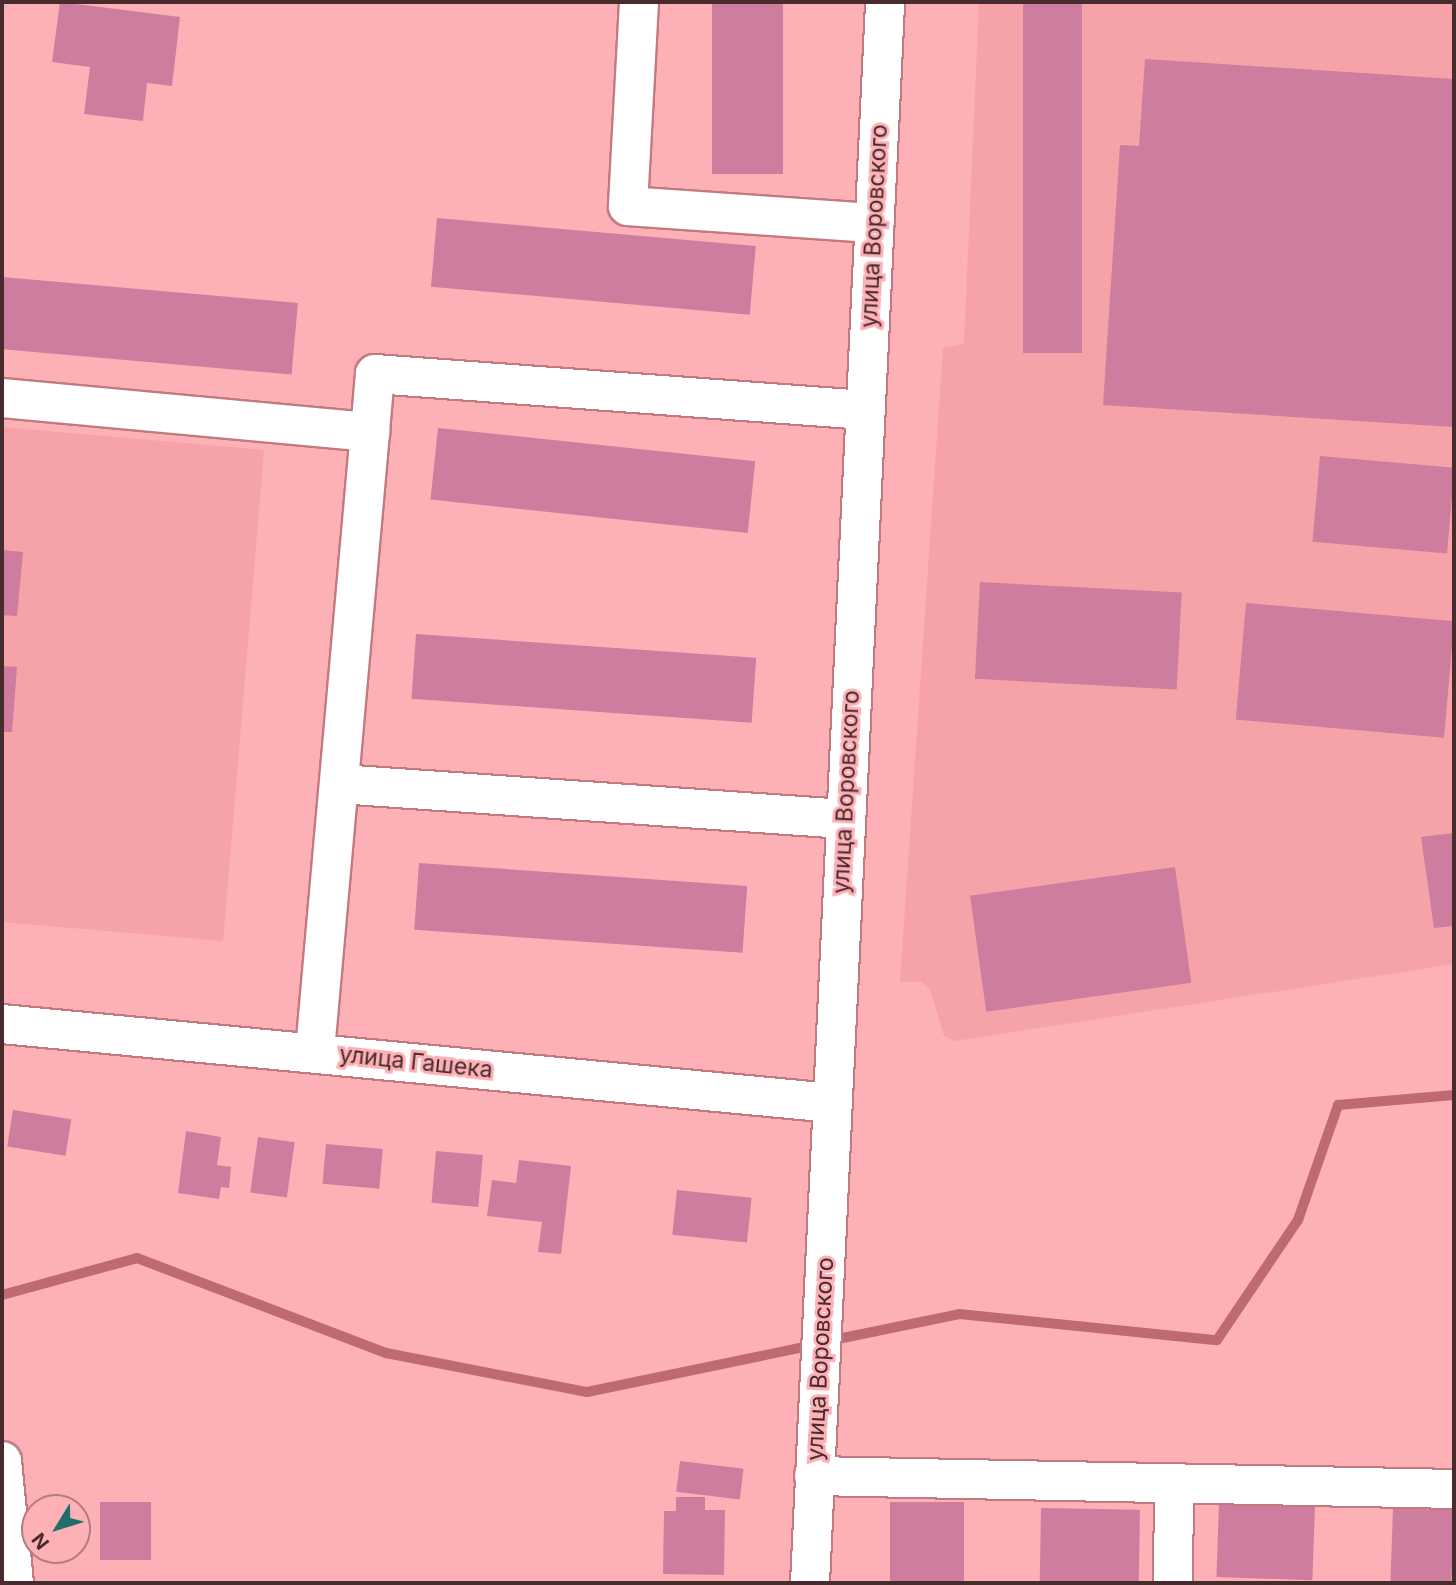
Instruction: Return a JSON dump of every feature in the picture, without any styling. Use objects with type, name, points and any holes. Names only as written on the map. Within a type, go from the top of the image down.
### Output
[{"type":"street","points":[[639,2],[628,206],[874,223]]},
{"type":"street","name":"улица Воровского","points":[[810,1583],[885,2]]},
{"type":"street","points":[[315,1051],[375,374],[865,410]]},
{"type":"street","points":[[2,398],[370,432]]},
{"type":"street","points":[[339,784],[845,819]]},
{"type":"street","name":"улица Гашека","points":[[2,1024],[315,1051],[831,1103]]},
{"type":"street","points":[[2,1461],[14,1583]]},
{"type":"street","points":[[814,1476],[1454,1489]]},
{"type":"street","points":[[1173,1583],[1174,1483]]},
{"type":"shaded area","points":[[979,2],[1454,2],[1454,964],[955,1041],[944,1036],[930,990],[921,982],[900,982],[943,348],[964,344]]},
{"type":"shaded area","points":[[2,427],[264,450],[223,941],[2,922]]},
{"type":"building","points":[[60,2],[180,17],[172,86],[147,83],[143,121],[84,114],[90,67],[52,62]]},
{"type":"building","points":[[712,2],[783,2],[783,174],[712,174]]},
{"type":"building","points":[[1023,2],[1082,2],[1082,353],[1023,353]]},
{"type":"building","points":[[1145,59],[1454,79],[1454,427],[1103,405],[1120,145],[1139,146]]},
{"type":"building","points":[[437,218],[756,246],[750,315],[431,287]]},
{"type":"building","points":[[2,277],[298,303],[292,375],[2,349]]},
{"type":"building","points":[[438,428],[755,461],[748,533],[430,500]]},
{"type":"building","points":[[1320,456],[1454,468],[1447,553],[1313,542]]},
{"type":"building","points":[[2,550],[23,552],[17,616],[2,615]]},
{"type":"building","points":[[980,582],[1182,593],[1177,689],[975,679]]},
{"type":"building","points":[[1246,603],[1454,621],[1444,738],[1236,720]]},
{"type":"building","points":[[416,634],[756,658],[752,723],[411,699]]},
{"type":"building","points":[[2,666],[17,667],[12,732],[2,732]]},
{"type":"building","points":[[1454,833],[1454,926],[1434,928],[1421,837]]},
{"type":"building","points":[[419,863],[747,886],[743,953],[414,930]]},
{"type":"building","points":[[1175,867],[1191,983],[986,1012],[970,896]]},
{"type":"building","points":[[13,1110],[71,1119],[65,1156],[7,1147]]},
{"type":"building","points":[[186,1131],[221,1137],[217,1165],[231,1167],[229,1188],[221,1187],[219,1199],[178,1193]]},
{"type":"building","points":[[258,1137],[295,1142],[287,1198],[250,1192]]},
{"type":"building","points":[[326,1144],[383,1149],[379,1189],[323,1184]]},
{"type":"building","points":[[436,1151],[483,1155],[478,1207],[431,1203]]},
{"type":"building","points":[[519,1160],[571,1166],[561,1254],[538,1252],[542,1222],[487,1216],[492,1180],[516,1183]]},
{"type":"building","points":[[677,1190],[752,1198],[747,1243],[672,1235]]},
{"type":"building","points":[[680,1461],[744,1469],[740,1500],[676,1492]]},
{"type":"building","points":[[676,1497],[705,1497],[705,1510],[725,1510],[724,1575],[663,1574],[664,1511],[676,1511]]},
{"type":"building","points":[[100,1502],[151,1502],[151,1560],[100,1560]]},
{"type":"building","points":[[890,1502],[964,1502],[964,1581],[890,1581]]},
{"type":"building","points":[[1219,1503],[1315,1506],[1312,1580],[1216,1577]]},
{"type":"building","points":[[1041,1508],[1140,1510],[1139,1583],[1040,1583]]},
{"type":"building","points":[[1393,1508],[1454,1510],[1451,1583],[1390,1581]]},
{"type":"waterway","points":[[828,1341],[959,1314],[1217,1340],[1298,1220],[1338,1105],[1454,1095]]},
{"type":"waterway","points":[[2,1295],[137,1258],[386,1353],[587,1392],[814,1345]]}]
